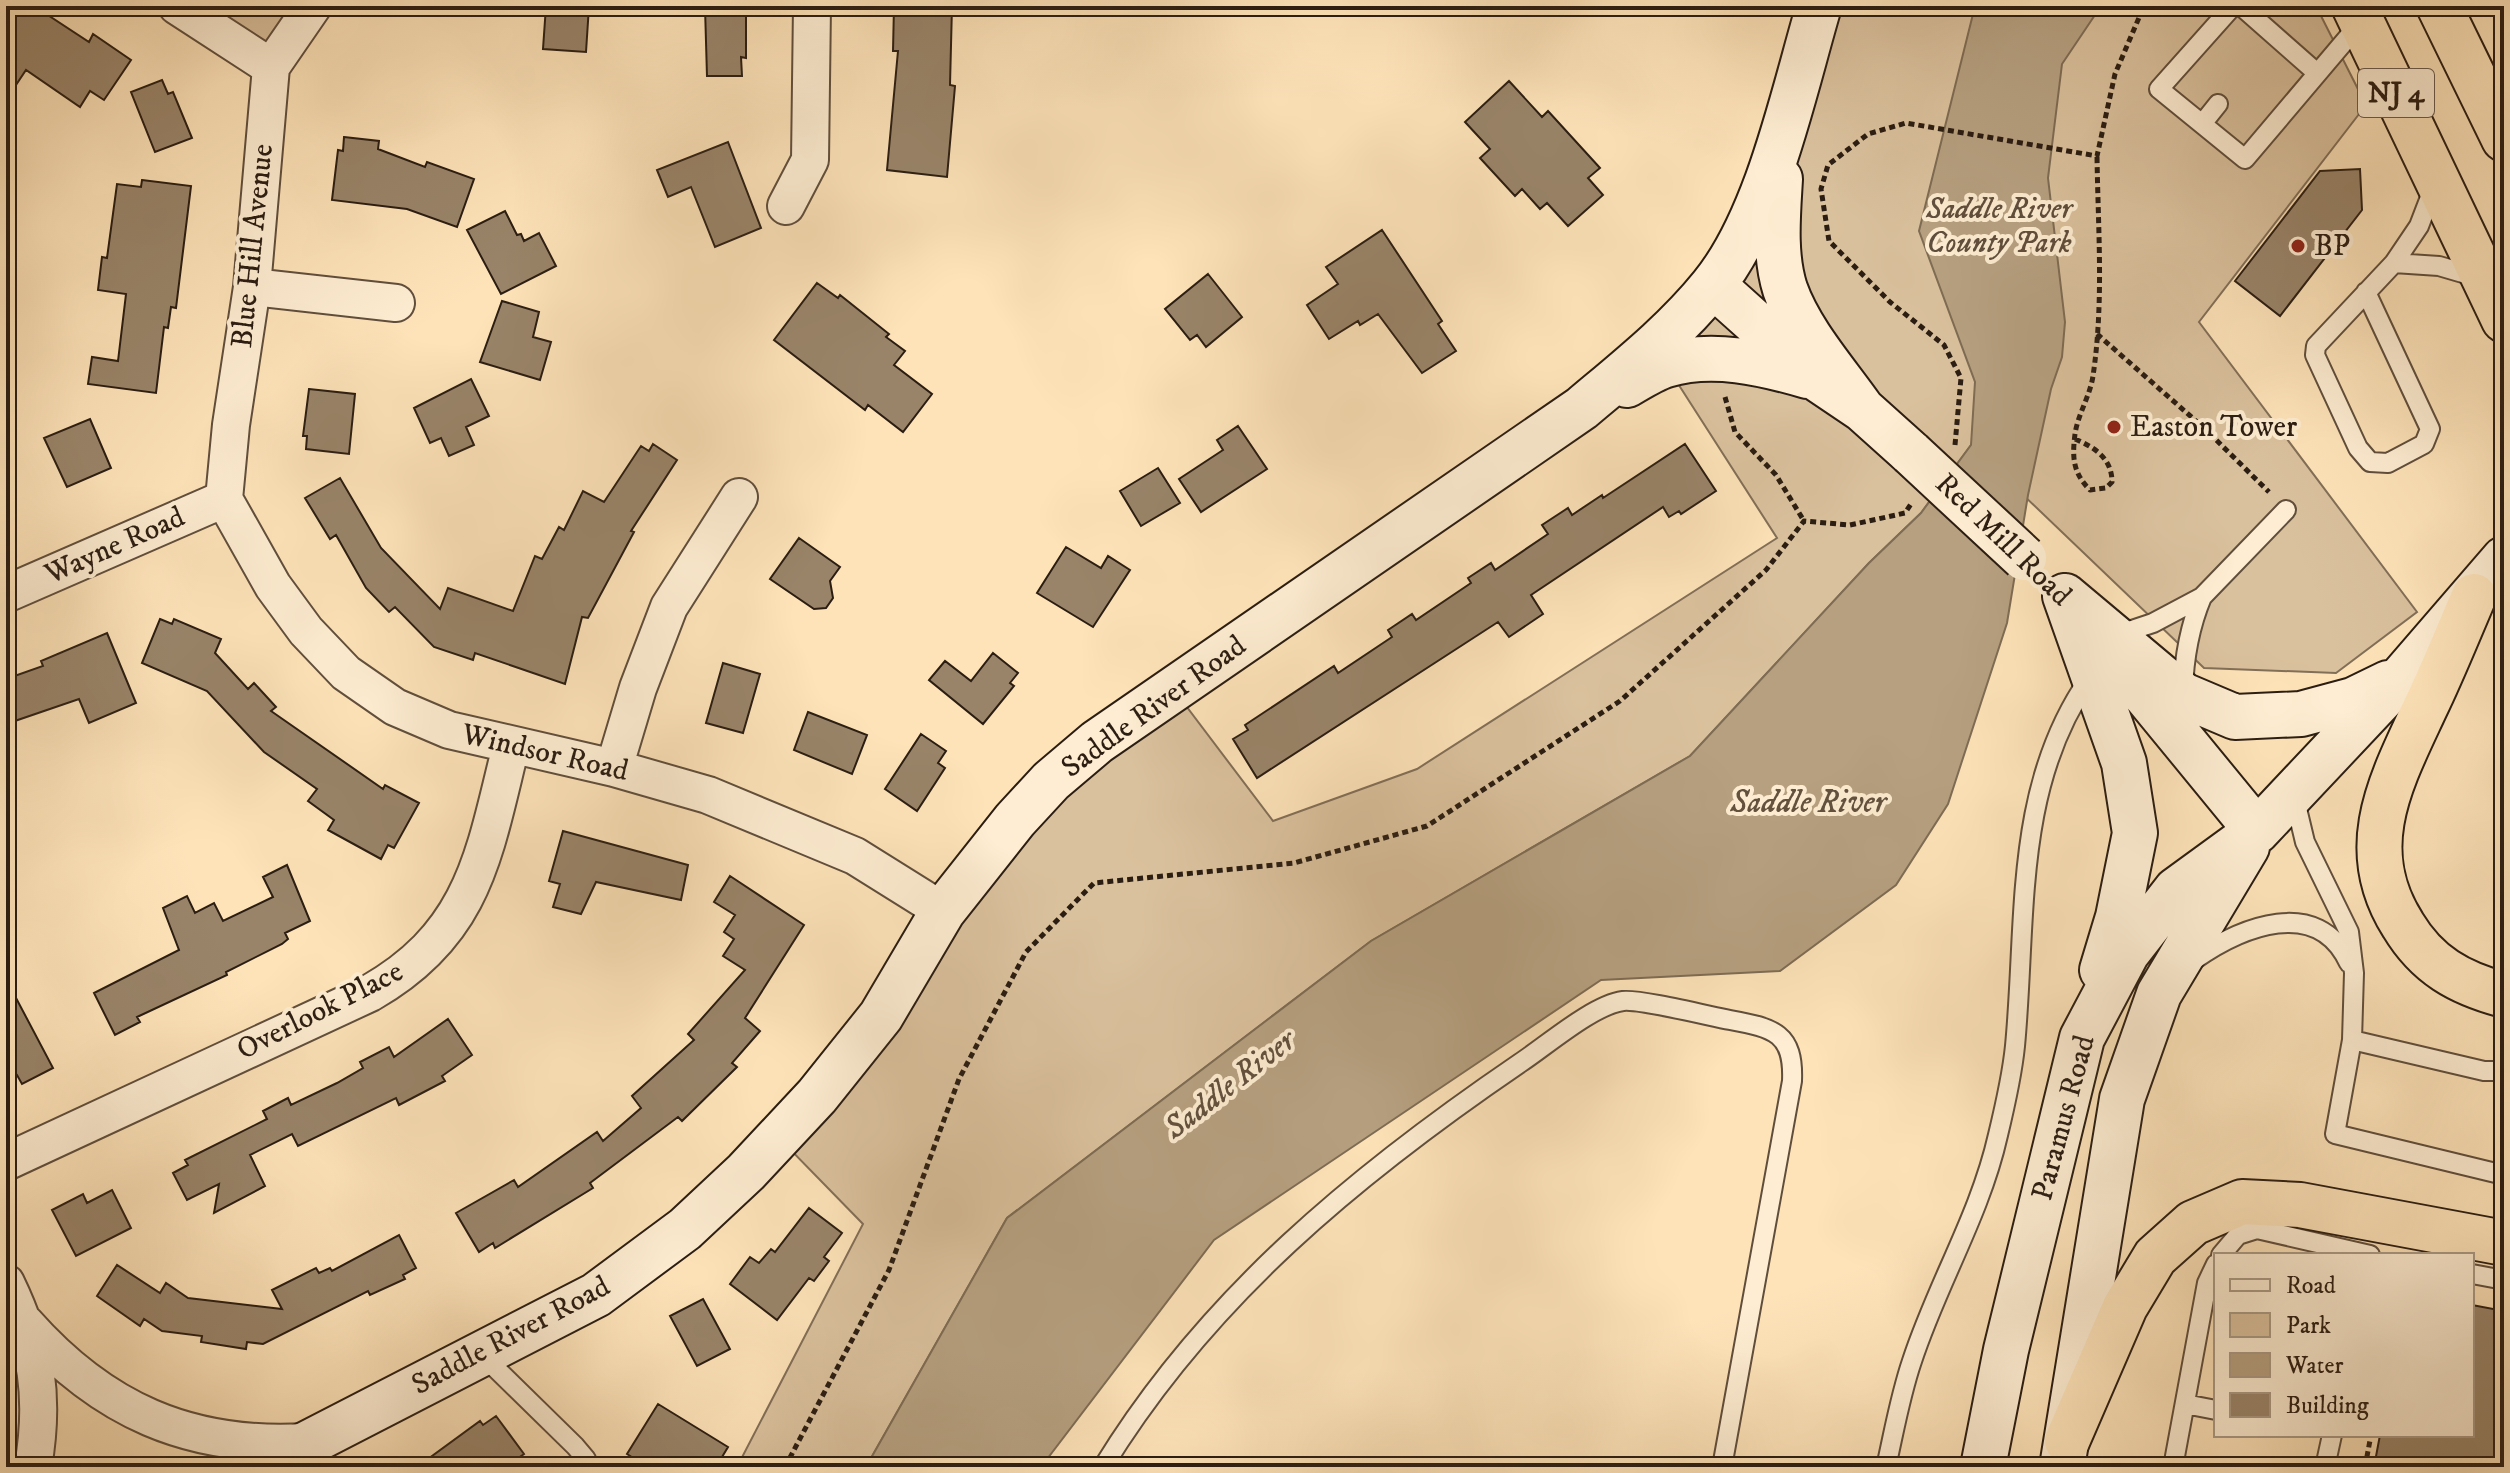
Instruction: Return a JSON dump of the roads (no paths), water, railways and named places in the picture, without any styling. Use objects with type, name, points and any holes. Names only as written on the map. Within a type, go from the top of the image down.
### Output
[{"type":"highway","name":"NJ 4","points":[[2439,6],[2504,139]]},
{"type":"highway","name":"NJ 4","points":[[2358,14],[2504,320]]},
{"type":"highway","points":[[2474,596],[2391,777],[2379,839],[2386,898],[2421,954],[2473,987],[2504,995]]},
{"type":"highway","points":[[2064,1454],[2125,1307],[2155,1257],[2193,1223],[2242,1202],[2300,1205],[2504,1243]]},
{"type":"main road","name":"Saddle River Road","points":[[262,1467],[596,1295],[685,1229],[746,1172],[817,1096],[881,1016],[943,911],[1015,820],[1051,781],[1097,742],[1582,408],[1647,352],[1713,285],[1748,227],[1782,131],[1819,6]]},
{"type":"main road","points":[[1782,131],[1777,238],[1785,289],[1811,337],[1862,409]]},
{"type":"main road","name":"Red Mill Road","points":[[1713,285],[1819,380],[1930,453],[2024,558],[2065,596],[2257,831]]},
{"type":"main road","points":[[1582,408],[1666,365],[1708,360],[1756,361],[1819,380]]},
{"type":"main road","name":"Paramus Road","points":[[1983,1467],[2006,1350],[2082,1038],[2127,953],[2176,890],[2257,831],[2403,676],[2504,559]]},
{"type":"main road","points":[[2065,596],[2183,695],[2235,717],[2301,714],[2353,700],[2403,676]]},
{"type":"main road","points":[[2065,596],[2124,763],[2135,833],[2118,917],[2082,1038]]},
{"type":"main road","name":"Paramus Road","points":[[2064,1454],[2122,1099],[2159,994],[2257,831]]},
{"type":"street","points":[[177,6],[271,67]]},
{"type":"street","name":"Blue Hill Avenue","points":[[224,499],[231,425],[252,287],[271,67],[313,6]]},
{"type":"street","points":[[786,206],[810,160],[812,6]]},
{"type":"street","points":[[252,287],[396,303]]},
{"type":"street","points":[[614,768],[638,688],[669,607],[739,497]]},
{"type":"street","name":"Wayne Road","points":[[6,594],[224,499]]},
{"type":"street","name":"Windsor Road","points":[[224,499],[273,586],[306,631],[346,673],[409,713],[449,730],[614,768],[708,795],[855,856],[943,911]]},
{"type":"street","name":"Overlook Place","points":[[6,1162],[370,993],[423,956],[450,926],[471,889],[511,746]]},
{"type":"street","points":[[6,1283],[25,1323],[37,1369],[41,1422],[33,1467]]},
{"type":"street","points":[[25,1323],[57,1359],[93,1389],[172,1426],[261,1445],[311,1442]]},
{"type":"lane","points":[[2233,6],[2159,89],[2245,159],[2317,73],[2358,14]]},
{"type":"lane","points":[[2241,6],[2272,43],[2317,73]]},
{"type":"lane","points":[[2202,124],[2218,104]]},
{"type":"lane","points":[[2366,292],[2430,429],[2424,444],[2388,463],[2370,462],[2358,448],[2315,355],[2316,346],[2366,292],[2394,263],[2419,226],[2437,181]]},
{"type":"lane","points":[[2394,263],[2439,266],[2485,279]]},
{"type":"lane","points":[[2112,636],[2153,623],[2202,597],[2286,510]]},
{"type":"lane","points":[[2183,695],[2184,660],[2190,626],[2202,597]]},
{"type":"lane","points":[[1886,1467],[1912,1361],[1984,1188],[1997,1138],[2015,1048],[2028,832],[2038,785],[2077,696],[2091,676]]},
{"type":"lane","points":[[2293,792],[2305,842],[2349,932],[2354,973],[2352,1040],[2335,1134],[2499,1173]]},
{"type":"lane","points":[[2169,978],[2217,944],[2249,929],[2278,924],[2306,925],[2332,934],[2354,973]]},
{"type":"lane","points":[[1103,1467],[1214,1316],[1315,1217],[1436,1122],[1571,1029],[1625,1000],[1759,1025],[1782,1036],[1793,1057],[1792,1081],[1722,1467]]},
{"type":"lane","points":[[2352,1040],[2484,1071],[2504,1071]]},
{"type":"lane","points":[[2223,1253],[2238,1235],[2257,1229],[2362,1253]]},
{"type":"lane","points":[[2173,1467],[2207,1283],[2214,1268]]},
{"type":"lane","points":[[2474,1274],[2504,1280]]},
{"type":"lane","points":[[481,1354],[575,1446],[586,1459],[585,1467]]},
{"type":"lane","points":[[2185,1404],[2214,1410]]},
{"type":"lane","points":[[2325,1467],[2332,1437]]},
{"type":"water","name":"Saddle River","points":[[1975,6],[2101,6],[2062,64],[2048,178],[2065,322],[2062,357],[2051,389],[2028,495],[2007,623],[1948,804],[1896,885],[1780,971],[1601,980],[1214,1240],[1041,1467],[866,1467],[1007,1218],[1371,941],[1690,756],[1869,563],[1921,513],[1971,445],[1975,382],[1919,231]]},
{"type":"place","name":"BP","points":[[2298,246]]},
{"type":"place","name":"Easton Tower","points":[[2114,427]]},
{"type":"park label","name":"Saddle River County Park","points":[[1999,226]]}]
